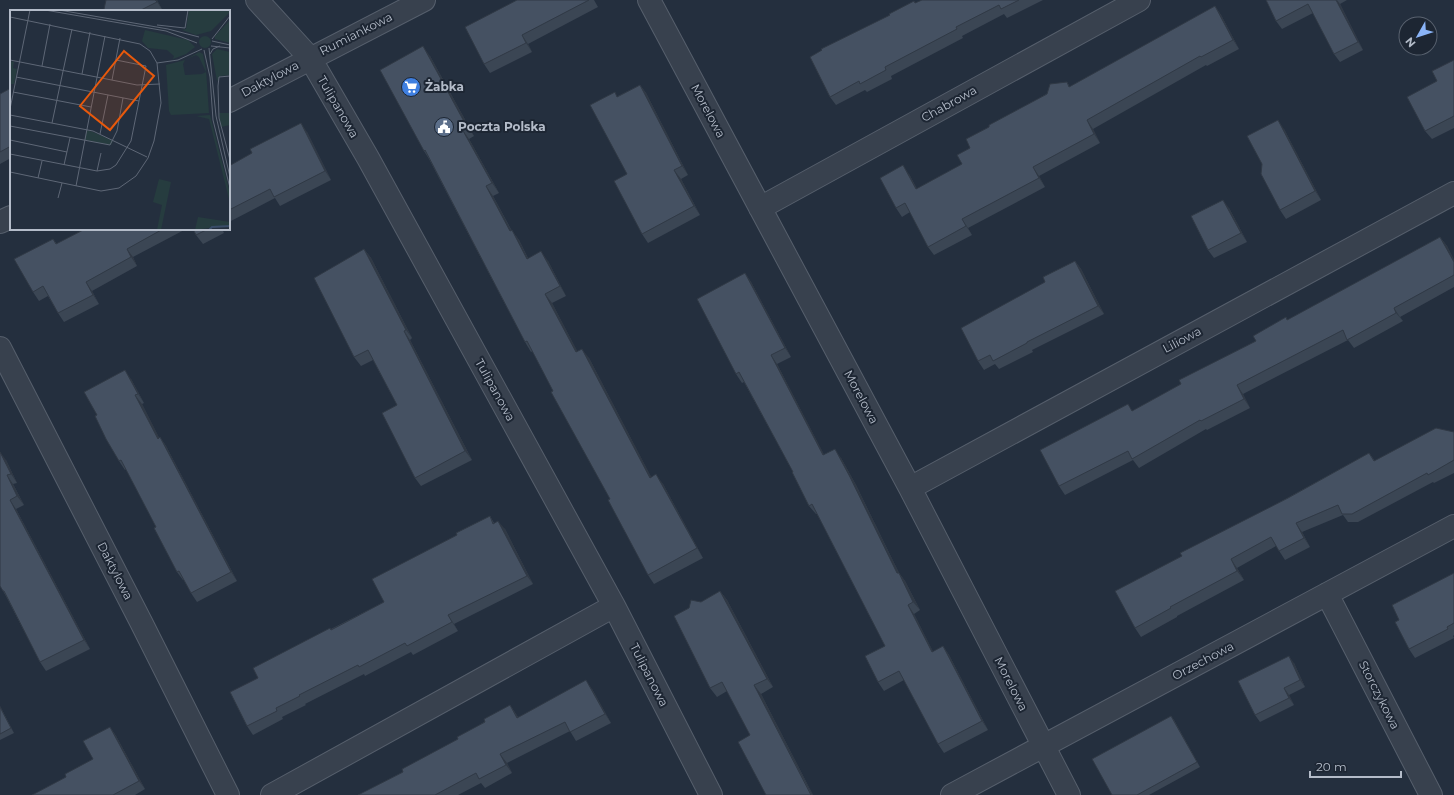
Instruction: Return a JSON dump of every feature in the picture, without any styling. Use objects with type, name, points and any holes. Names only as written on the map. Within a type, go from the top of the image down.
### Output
[{"type":"street","name":"Tulipanowa","points":[[257,0],[310,58],[371,165],[614,606],[711,795]]},
{"type":"street","name":"Rumiankowa","points":[[310,58],[424,0]]},
{"type":"street","name":"Morelowa","points":[[649,0],[910,488],[1069,795]]},
{"type":"street","name":"Chabrowa","points":[[760,208],[1139,0]]},
{"type":"street","name":"Daktylowa","points":[[230,100],[310,58]]},
{"type":"street","name":"Liliowa","points":[[910,488],[1454,193]]},
{"type":"street","points":[[0,222],[10,217]]},
{"type":"street","name":"Daktylowa","points":[[0,348],[228,795]]},
{"type":"street","name":"Orzechowa","points":[[952,795],[1454,526]]},
{"type":"street","name":"Storczykowa","points":[[1327,594],[1431,795]]},
{"type":"street","points":[[272,795],[614,606]]},
{"type":"building","points":[[106,0],[155,0],[157,2],[141,10],[104,9]]},
{"type":"building","points":[[517,0],[589,0],[522,35],[526,43],[484,64],[465,27]]},
{"type":"building","points":[[922,0],[1019,0],[1001,9],[999,5],[956,27],[957,29],[885,67],[886,70],[860,84],[859,81],[830,97],[810,57],[822,50],[821,49],[890,15],[889,14],[914,1],[915,3]]},
{"type":"building","points":[[1266,0],[1336,0],[1358,42],[1334,54],[1308,4],[1276,21]]},
{"type":"building","points":[[1215,6],[1233,40],[1201,57],[1200,56],[1087,120],[1094,134],[1033,167],[1039,178],[962,219],[966,226],[928,247],[905,203],[896,208],[880,178],[903,165],[916,189],[962,164],[957,155],[970,148],[966,139],[1047,94],[1050,84],[1067,82],[1069,87]]},
{"type":"building","points":[[423,46],[467,127],[462,129],[492,183],[486,186],[510,231],[512,230],[527,259],[541,251],[560,286],[545,294],[576,352],[582,349],[650,478],[656,474],[697,548],[648,575],[608,500],[610,499],[551,392],[553,391],[527,341],[525,342],[425,150],[424,151],[380,70]]},
{"type":"building","points":[[1454,60],[1454,116],[1425,131],[1407,97],[1437,81],[1432,71]]},
{"type":"building","points":[[640,85],[682,166],[674,170],[694,206],[642,234],[614,181],[627,174],[590,105],[615,92],[617,97]]},
{"type":"building","points":[[10,89],[10,147],[0,152],[0,94]]},
{"type":"building","points":[[1278,120],[1315,191],[1280,210],[1261,174],[1262,164],[1247,136]]},
{"type":"building","points":[[301,123],[325,171],[274,197],[270,189],[230,209],[230,165],[252,153],[250,149]]},
{"type":"building","points":[[1223,200],[1241,233],[1208,250],[1191,216]]},
{"type":"building","points":[[83,230],[161,230],[127,249],[131,257],[86,282],[93,295],[58,313],[43,286],[33,292],[14,259],[53,239],[56,244]]},
{"type":"building","points":[[194,230],[206,230],[196,235]]},
{"type":"building","points":[[1440,237],[1454,262],[1454,275],[1394,308],[1396,313],[1347,340],[1343,330],[1237,385],[1244,399],[1201,421],[1200,420],[1132,459],[1128,451],[1059,486],[1040,450],[1128,404],[1132,411],[1181,384],[1179,380],[1256,341],[1253,336],[1286,317],[1287,320]]},
{"type":"building","points":[[364,249],[406,330],[404,331],[465,451],[415,478],[382,413],[397,405],[368,350],[354,357],[314,278]]},
{"type":"building","points":[[1075,261],[1098,306],[993,361],[990,355],[978,361],[961,328],[1045,282],[1043,277]]},
{"type":"building","points":[[745,273],[785,348],[771,355],[823,455],[835,449],[913,602],[908,605],[932,652],[943,646],[982,721],[938,744],[899,671],[878,682],[865,656],[885,646],[812,504],[809,506],[793,472],[739,372],[736,374],[697,299]]},
{"type":"building","points":[[125,370],[138,394],[135,395],[158,439],[160,437],[231,572],[191,593],[179,571],[177,572],[154,528],[156,527],[121,460],[119,461],[106,439],[95,416],[97,415],[84,392]]},
{"type":"building","points":[[1436,428],[1454,432],[1454,460],[1352,514],[1342,514],[1338,505],[1296,523],[1304,538],[1279,551],[1271,537],[1231,559],[1237,571],[1170,607],[1171,608],[1135,628],[1115,591],[1182,556],[1180,553],[1288,498],[1369,453],[1374,461]]},
{"type":"building","points":[[0,452],[11,474],[7,475],[17,496],[10,500],[84,640],[40,662],[4,591],[0,586]]},
{"type":"building","points":[[490,516],[493,524],[498,521],[527,576],[448,615],[452,622],[407,646],[405,643],[359,667],[358,665],[299,695],[300,696],[276,708],[277,711],[247,726],[230,692],[258,678],[253,668],[384,602],[372,579],[457,535],[456,533]]},
{"type":"building","points":[[1454,573],[1454,623],[1447,627],[1448,629],[1409,649],[1395,622],[1399,620],[1392,605]]},
{"type":"building","points":[[720,591],[767,679],[754,685],[811,795],[766,795],[738,742],[750,735],[722,682],[710,688],[674,616],[689,608],[691,600],[701,602]]},
{"type":"building","points":[[1289,656],[1300,680],[1284,688],[1289,698],[1255,715],[1238,681]]},
{"type":"building","points":[[586,680],[605,714],[570,732],[565,722],[500,754],[506,765],[479,779],[476,773],[435,795],[358,795],[403,772],[402,769],[458,739],[457,737],[485,722],[484,719],[510,705],[517,718]]},
{"type":"building","points":[[0,707],[11,728],[0,734]]},
{"type":"building","points":[[1171,716],[1197,762],[1137,795],[1112,795],[1092,759]]},
{"type":"building","points":[[110,727],[139,781],[113,795],[32,795],[66,777],[65,774],[93,759],[83,741]]},
{"type":"place","name":"Żabka","points":[[411,87]]},
{"type":"place","name":"Poczta Polska","points":[[444,127]]}]
